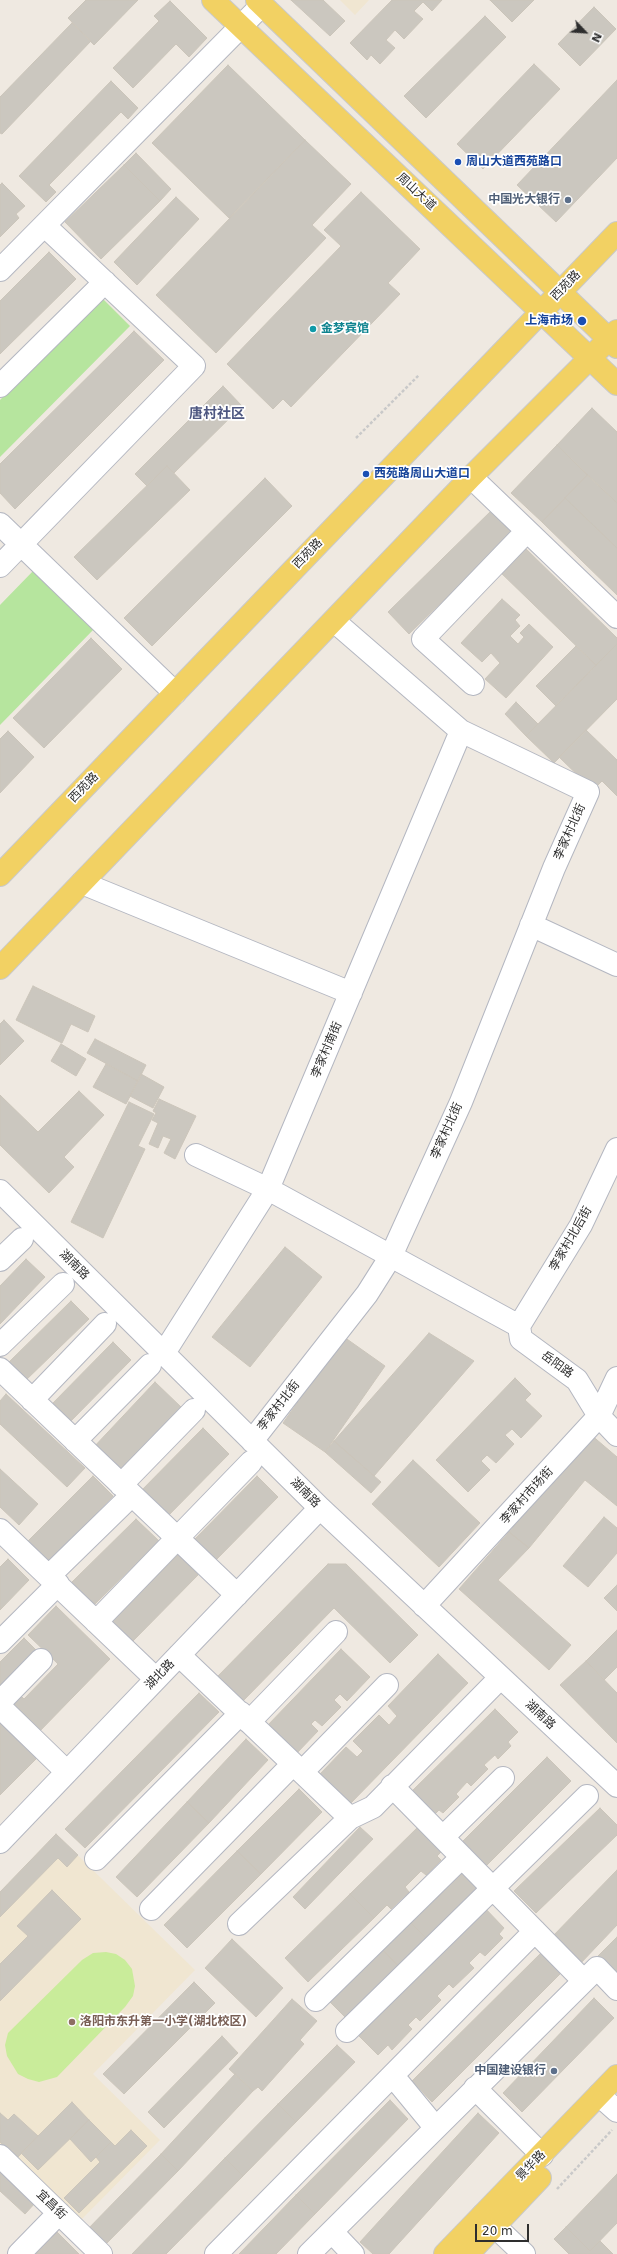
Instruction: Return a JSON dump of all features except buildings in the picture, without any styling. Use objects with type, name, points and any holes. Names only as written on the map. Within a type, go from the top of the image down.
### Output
[{"type":"main road","name":"周山大道","points":[[213,0],[542,311],[617,384]]},
{"type":"main road","points":[[0,968],[471,477],[590,358],[614,339],[560,291],[259,3]]},
{"type":"main road","name":"西苑路","points":[[0,875],[617,233]]},
{"type":"main road","name":"景华路","points":[[445,2254],[489,2221],[611,2101],[617,2076]]},
{"type":"main road","name":"景华路","points":[[468,2254],[489,2221],[542,2155],[611,2101]]},
{"type":"street","points":[[0,270],[242,28],[259,3]]},
{"type":"street","points":[[0,566],[194,366],[45,226]]},
{"type":"street","points":[[0,386],[105,282]]},
{"type":"street","points":[[471,477],[617,617]]},
{"type":"street","points":[[0,524],[174,693]]},
{"type":"street","points":[[472,684],[423,639],[527,531]]},
{"type":"street","points":[[334,621],[461,731]]},
{"type":"street","name":"李家村北街","points":[[252,1441],[367,1294],[390,1256],[461,1102],[531,925],[588,792],[461,731]]},
{"type":"street","name":"李家村南街","points":[[75,1441],[157,1359],[268,1189],[461,731]]},
{"type":"street","points":[[82,883],[351,993]]},
{"type":"street","points":[[531,925],[617,965]]},
{"type":"street","name":"李家村北后街","points":[[520,1332],[581,1225],[617,1149]]},
{"type":"street","name":"岳阳路","points":[[196,1155],[268,1189],[390,1256],[520,1332],[577,1380],[599,1416],[617,1435]]},
{"type":"street","name":"湖南路","points":[[0,1191],[157,1359],[252,1441],[320,1508],[617,1786]]},
{"type":"street","points":[[0,1260],[22,1239]]},
{"type":"street","points":[[0,1345],[64,1284]]},
{"type":"street","points":[[32,1400],[105,1324]]},
{"type":"street","points":[[0,1369],[237,1595]]},
{"type":"street","name":"李家村市场街","points":[[424,1606],[599,1416],[617,1378]]},
{"type":"street","points":[[0,1642],[54,1580],[126,1490],[194,1410]]},
{"type":"street","points":[[96,1622],[251,1462]]},
{"type":"street","name":"湖北路","points":[[0,1842],[320,1508]]},
{"type":"street","points":[[0,1530],[156,1679]]},
{"type":"street","points":[[96,1859],[336,1632]]},
{"type":"street","points":[[179,1655],[350,1818]]},
{"type":"street","points":[[0,1702],[41,1660]]},
{"type":"street","points":[[239,1924],[350,1818],[373,1806],[500,1678]]},
{"type":"street","points":[[151,1909],[387,1685]]},
{"type":"street","points":[[0,1707],[67,1772]]},
{"type":"street","points":[[443,1837],[503,1778]]},
{"type":"street","points":[[392,1786],[583,1980]]},
{"type":"street","points":[[347,2031],[587,1796]]},
{"type":"street","points":[[316,2000],[462,1857]]},
{"type":"street","points":[[216,2254],[535,1931]]},
{"type":"street","points":[[309,2254],[583,1980],[597,1968],[617,1989]]},
{"type":"street","points":[[393,2076],[435,2127]]},
{"type":"street","points":[[475,2088],[542,2155]]},
{"type":"street","name":"宜昌街","points":[[0,2156],[101,2254]]},
{"type":"street","points":[[19,2254],[59,2213]]},
{"type":"street","points":[[489,2221],[524,2254]]},
{"type":"street","points":[[332,2232],[353,2254]]},
{"type":"path","points":[[356,438],[419,375]]},
{"type":"shaded area","points":[[340,0],[369,0],[355,15]]},
{"type":"shaded area","name":"洛阳市东升第一小学(湖北校区)","points":[[56,1834],[195,1970],[93,2074],[160,2140],[79,2222],[0,2148],[0,1892]]},
{"type":"green space","points":[[101,297],[130,326],[0,457],[0,400]]},
{"type":"green space","points":[[34,570],[94,629],[0,725],[0,605]]},
{"type":"green space","points":[[106,1952],[116,1954],[125,1960],[132,1969],[135,1986],[133,1996],[125,2007],[57,2077],[39,2082],[18,2074],[7,2056],[5,2045],[8,2033],[82,1960],[93,1953]]},
{"type":"place","name":"周山大道西苑路口","points":[[458,162]]},
{"type":"place","name":"中国光大银行","points":[[568,200]]},
{"type":"place","name":"上海市场","points":[[582,321]]},
{"type":"place","name":"金梦宾馆","points":[[313,329]]},
{"type":"place","name":"西苑路周山大道口","points":[[366,474]]},
{"type":"place","name":"洛阳市东升第一小学(湖北校区)","points":[[72,2022]]},
{"type":"place","name":"中国建设银行","points":[[554,2071]]},
{"type":"district","name":"唐村社区","points":[[217,414]]}]
